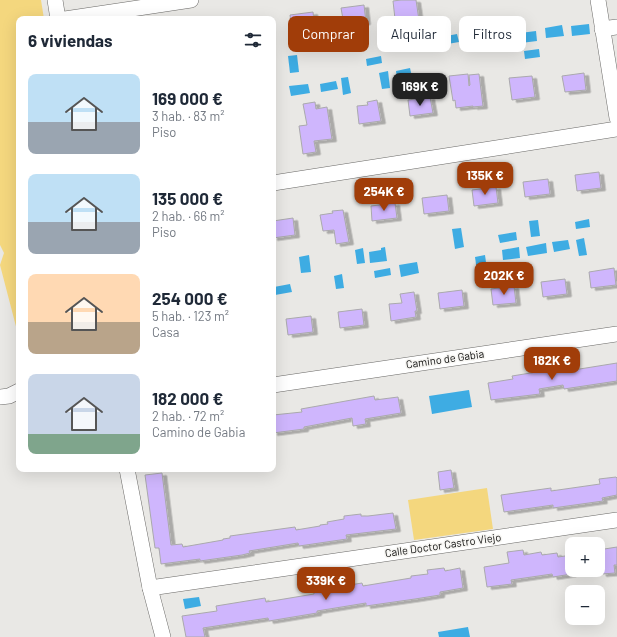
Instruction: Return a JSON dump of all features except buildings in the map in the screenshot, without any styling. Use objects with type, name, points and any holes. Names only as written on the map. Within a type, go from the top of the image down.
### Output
[{"type":"street","points":[[55,0],[58,16]]},
{"type":"street","points":[[85,16],[191,0]]},
{"type":"street","points":[[598,0],[610,28],[617,118]]},
{"type":"street","points":[[276,183],[617,129]]},
{"type":"street","name":"Camino de Gabia","points":[[276,385],[617,334]]},
{"type":"street","points":[[127,472],[150,588],[163,637]]},
{"type":"street","name":"Calle Doctor Castro Viejo","points":[[150,588],[617,520]]},
{"type":"shaded area","points":[[0,0],[41,0],[44,16],[16,16],[16,326],[0,265],[4,253],[0,245]]},
{"type":"shaded area","points":[[487,488],[493,529],[414,540],[408,500]]},
{"type":"water","points":[[589,24],[590,34],[572,36],[571,26]]},
{"type":"water","points":[[562,25],[564,36],[546,38],[545,28]]},
{"type":"water","points":[[536,31],[537,41],[526,42],[526,32]]},
{"type":"water","points":[[457,34],[459,42],[451,43],[451,35]]},
{"type":"water","points":[[539,49],[540,57],[525,59],[524,52]]},
{"type":"water","points":[[297,55],[299,72],[290,73],[288,56]]},
{"type":"water","points":[[381,56],[382,63],[367,66],[366,59]]},
{"type":"water","points":[[410,68],[412,77],[397,80],[396,71]]},
{"type":"water","points":[[388,71],[390,88],[382,89],[379,73]]},
{"type":"water","points":[[348,77],[351,93],[343,95],[341,78]]},
{"type":"water","points":[[336,81],[338,89],[321,92],[320,84]]},
{"type":"water","points":[[308,84],[310,93],[291,96],[289,86]]},
{"type":"water","points":[[589,219],[590,227],[576,229],[575,222]]},
{"type":"water","points":[[538,220],[540,236],[531,237],[529,221]]},
{"type":"water","points":[[461,228],[464,247],[455,249],[452,229]]},
{"type":"water","points":[[516,232],[517,240],[500,243],[498,235]]},
{"type":"water","points":[[584,238],[587,255],[579,256],[576,240]]},
{"type":"water","points":[[568,240],[570,249],[554,252],[552,242]]},
{"type":"water","points":[[546,243],[547,253],[528,256],[526,247]]},
{"type":"water","points":[[385,247],[387,261],[370,263],[369,252],[381,250],[381,248]]},
{"type":"water","points":[[519,247],[520,258],[503,260],[502,250]]},
{"type":"water","points":[[363,248],[365,263],[357,264],[355,250]]},
{"type":"water","points":[[309,255],[311,272],[301,273],[299,257]]},
{"type":"water","points":[[485,255],[488,277],[478,279],[475,257]]},
{"type":"water","points":[[417,262],[419,273],[401,277],[399,265]]},
{"type":"water","points":[[390,268],[391,275],[375,278],[374,271]]},
{"type":"water","points":[[342,274],[344,288],[336,289],[334,276]]},
{"type":"water","points":[[290,284],[292,292],[276,295],[276,287]]},
{"type":"water","points":[[469,390],[472,407],[432,414],[429,396]]},
{"type":"water","points":[[199,597],[201,606],[185,609],[183,599]]},
{"type":"water","points":[[468,627],[470,637],[439,637],[438,632]]}]
